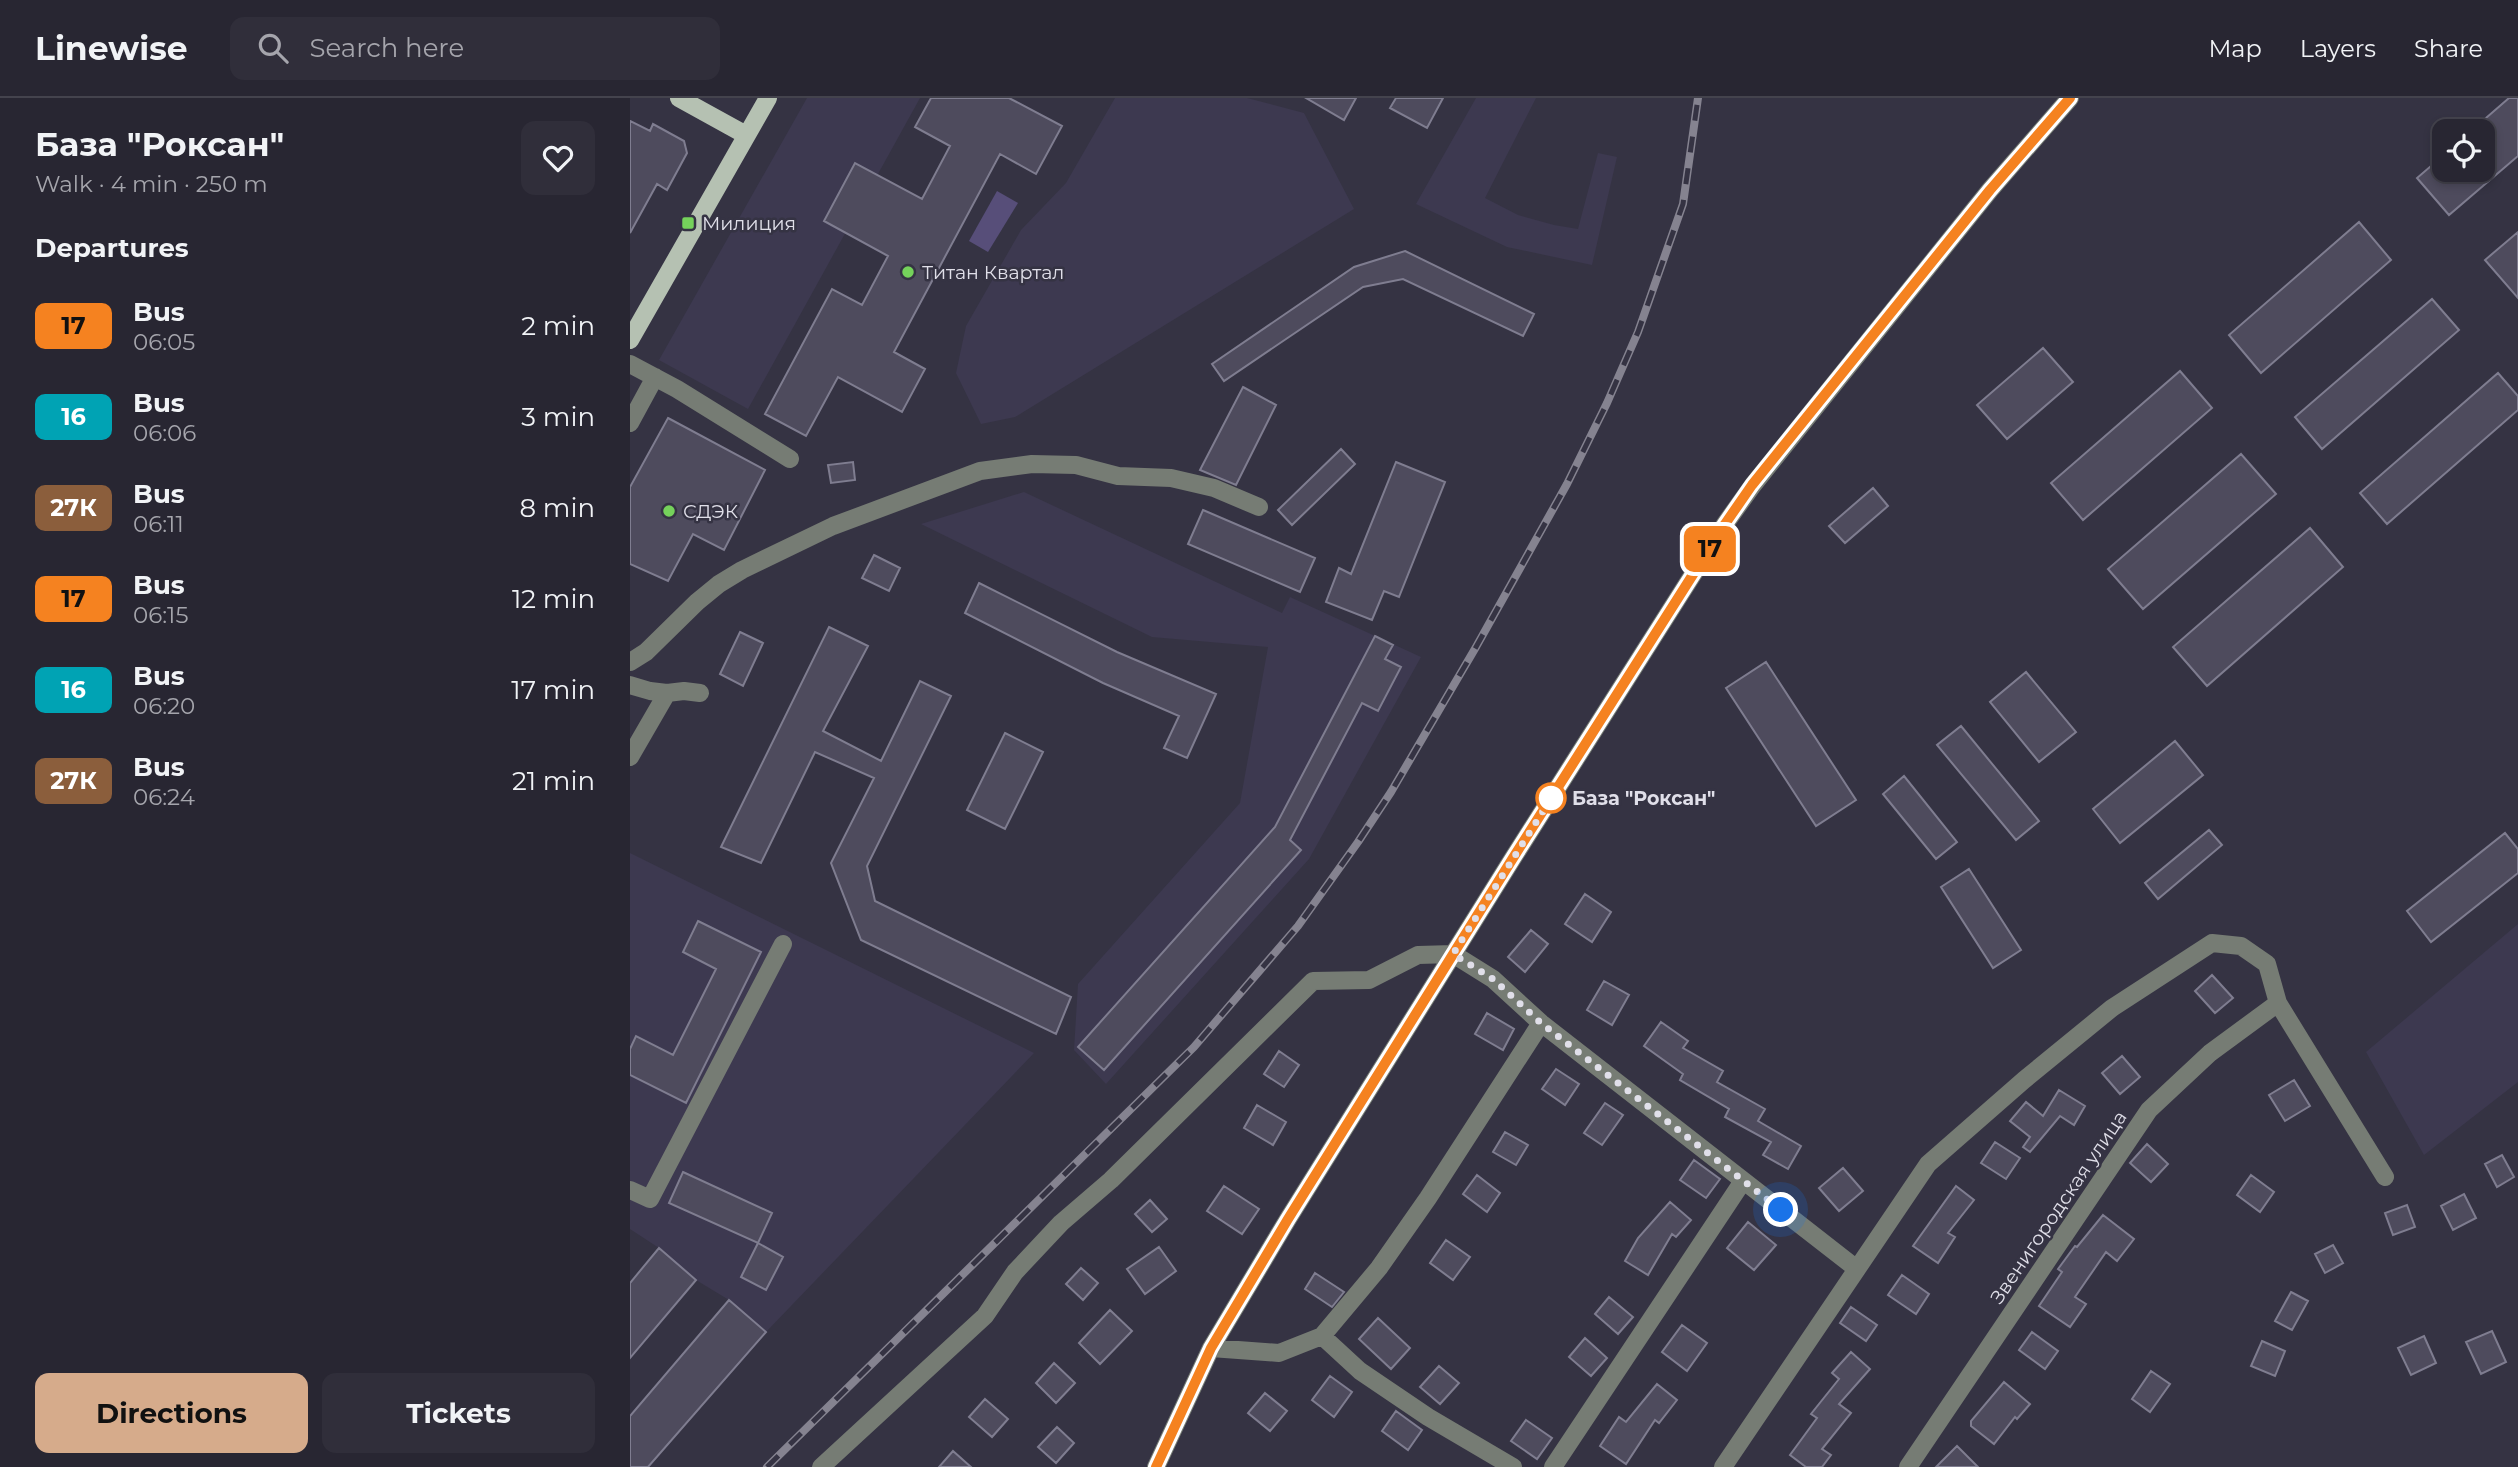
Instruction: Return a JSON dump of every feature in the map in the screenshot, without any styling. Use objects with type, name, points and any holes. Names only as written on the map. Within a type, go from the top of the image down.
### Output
[{"type":"main road","points":[[679,98],[746,135]]},
{"type":"main road","points":[[630,340],[768,98]]},
{"type":"street","points":[[1156,1467],[1211,1348],[1288,1219],[1725,524],[1752,485],[1990,190],[2070,98]]},
{"type":"street","points":[[630,364],[790,459]]},
{"type":"street","points":[[630,423],[655,377]]},
{"type":"street","points":[[630,662],[646,652],[697,602],[742,570],[833,526],[980,471],[1032,464],[1076,465],[1118,476],[1171,478],[1214,488],[1259,506]]},
{"type":"street","points":[[630,685],[667,693],[700,693]]},
{"type":"street","points":[[630,757],[667,693]]},
{"type":"street","points":[[1723,1467],[1928,1164],[2112,1008],[2212,943],[2241,946],[2267,964],[2278,1003],[2385,1177]]},
{"type":"street","points":[[630,1190],[650,1199],[783,944]]},
{"type":"street","points":[[823,1466],[985,1316],[1015,1272],[1061,1223],[1111,1180],[1313,981],[1369,979],[1418,955],[1453,954],[1493,979],[1541,1023],[1857,1269]]},
{"type":"street","name":"Звенигородская улица","points":[[1908,1467],[2149,1110],[2210,1053],[2278,1003]]},
{"type":"street","points":[[1211,1348],[1279,1353],[1322,1336],[1386,1258],[1428,1198],[1541,1023]]},
{"type":"street","points":[[1553,1467],[1743,1181]]},
{"type":"street","points":[[1322,1336],[1360,1371],[1428,1417],[1513,1467]]},
{"type":"shaded area","points":[[807,98],[920,98],[748,409],[659,360]]},
{"type":"shaded area","points":[[1115,98],[1247,98],[1304,113],[1354,209],[1015,417],[981,424],[956,373],[966,326],[1021,230],[1066,183]]},
{"type":"shaded area","points":[[1476,98],[1536,98],[1485,198],[1518,215],[1578,229],[1598,153],[1617,157],[1592,265],[1507,247],[1416,204]]},
{"type":"shaded area","points":[[997,191],[1018,203],[988,252],[969,241]]},
{"type":"shaded area","points":[[1024,492],[1282,613],[1290,597],[1421,657],[1309,859],[1106,1084],[1074,1050],[1078,984],[1240,803],[1268,647],[1152,637],[921,524]]},
{"type":"shaded area","points":[[630,853],[1034,1053],[766,1332],[729,1300],[696,1280],[659,1248],[630,1229]]},
{"type":"shaded area","points":[[2518,924],[2518,1082],[2424,1155],[2366,1052]]},
{"type":"building","name":"Титан Квартал","points":[[931,98],[1009,98],[1062,126],[1036,174],[1000,154],[894,352],[925,369],[902,412],[838,377],[806,436],[765,414],[832,289],[862,305],[888,256],[824,221],[855,163],[922,199],[950,146],[915,127]]},
{"type":"building","points":[[1306,98],[1356,98],[1344,120]]},
{"type":"building","points":[[1396,98],[1443,98],[1427,128],[1390,108]]},
{"type":"building","points":[[2509,98],[2518,98],[2518,156],[2495,176],[2495,119],[2485,119]]},
{"type":"building","points":[[630,121],[650,131],[653,124],[684,141],[687,153],[667,190],[657,184],[630,233]]},
{"type":"building","points":[[2432,165],[2432,182],[2488,182],[2449,215],[2417,178]]},
{"type":"building","points":[[2359,222],[2391,260],[2261,373],[2229,335]]},
{"type":"building","points":[[2518,232],[2518,298],[2485,260]]},
{"type":"building","points":[[1405,251],[1534,314],[1523,336],[1403,279],[1363,287],[1224,381],[1212,364],[1354,267]]},
{"type":"building","points":[[2432,299],[2459,330],[2322,449],[2295,417]]},
{"type":"building","points":[[2043,348],[2073,382],[2007,439],[1977,405]]},
{"type":"building","points":[[2180,371],[2212,408],[2083,520],[2051,483]]},
{"type":"building","points":[[2498,373],[2518,396],[2518,410],[2387,524],[2360,493]]},
{"type":"building","points":[[1243,387],[1276,405],[1236,485],[1200,470]]},
{"type":"building","points":[[668,418],[765,470],[724,550],[693,534],[668,581],[630,564],[630,487]]},
{"type":"building","points":[[1341,449],[1355,464],[1292,525],[1278,510]]},
{"type":"building","points":[[2241,454],[2276,494],[2143,609],[2108,569]]},
{"type":"building","points":[[853,462],[855,480],[831,483],[828,465]]},
{"type":"building","points":[[1396,462],[1445,482],[1399,597],[1384,591],[1372,620],[1326,602],[1339,568],[1351,574]]},
{"type":"building","points":[[1873,488],[1888,506],[1845,543],[1829,526]]},
{"type":"building","points":[[1203,510],[1315,558],[1300,592],[1188,544]]},
{"type":"building","points":[[2310,528],[2343,567],[2207,686],[2173,647]]},
{"type":"building","points":[[874,555],[900,568],[889,591],[862,578]]},
{"type":"building","points":[[979,583],[1117,652],[1216,694],[1187,758],[1164,748],[1179,716],[1103,683],[965,613]]},
{"type":"building","points":[[829,627],[868,646],[823,731],[881,761],[920,681],[951,696],[867,866],[875,901],[1071,997],[1056,1034],[861,940],[831,863],[874,778],[815,752],[761,863],[721,847]]},
{"type":"building","points":[[740,632],[763,643],[743,686],[720,674]]},
{"type":"building","points":[[1375,636],[1393,645],[1385,659],[1401,667],[1378,711],[1362,703],[1290,840],[1301,850],[1104,1070],[1078,1047],[1275,827]]},
{"type":"building","points":[[1766,662],[1856,800],[1816,826],[1726,688]]},
{"type":"building","points":[[2026,672],[2076,732],[2039,762],[1990,702]]},
{"type":"building","points":[[1961,726],[2039,821],[2016,840],[1937,745]]},
{"type":"building","points":[[1005,733],[1043,752],[1005,829],[967,810]]},
{"type":"building","points":[[2175,741],[2203,775],[2120,843],[2093,809]]},
{"type":"building","points":[[1904,776],[1957,842],[1936,859],[1883,794]]},
{"type":"building","points":[[2209,830],[2222,845],[2158,899],[2145,883]]},
{"type":"building","points":[[2505,833],[2518,849],[2518,873],[2431,942],[2407,911]]},
{"type":"building","points":[[1969,869],[2021,950],[1993,968],[1941,887]]},
{"type":"building","points":[[1585,894],[1611,912],[1592,942],[1565,924]]},
{"type":"building","points":[[698,921],[761,952],[686,1103],[630,1075],[630,1049],[636,1036],[673,1055],[716,969],[683,952]]},
{"type":"building","points":[[1531,930],[1548,944],[1525,972],[1508,957]]},
{"type":"building","points":[[2212,975],[2233,998],[2215,1013],[2195,991]]},
{"type":"building","points":[[1604,981],[1629,995],[1612,1025],[1587,1010]]},
{"type":"building","points":[[1487,1013],[1514,1029],[1503,1050],[1475,1034]]},
{"type":"building","points":[[1661,1022],[1688,1041],[1683,1048],[1723,1071],[1717,1082],[1765,1109],[1758,1121],[1801,1146],[1788,1169],[1763,1155],[1771,1142],[1725,1117],[1729,1109],[1680,1080],[1683,1074],[1644,1046]]},
{"type":"building","points":[[1279,1051],[1299,1065],[1284,1087],[1264,1074]]},
{"type":"building","points":[[2122,1056],[2140,1077],[2120,1094],[2102,1073]]},
{"type":"building","points":[[1556,1069],[1579,1084],[1565,1105],[1542,1089]]},
{"type":"building","points":[[2294,1080],[2310,1106],[2285,1121],[2269,1095]]},
{"type":"building","points":[[2059,1090],[2085,1106],[2074,1125],[2060,1116],[2030,1152],[2023,1147],[2030,1137],[2010,1121],[2026,1102],[2043,1116]]},
{"type":"building","points":[[1605,1103],[1623,1115],[1602,1145],[1584,1133]]},
{"type":"building","points":[[1257,1105],[1286,1122],[1273,1145],[1244,1128]]},
{"type":"building","points":[[1505,1132],[1528,1145],[1516,1165],[1493,1152]]},
{"type":"building","points":[[1995,1142],[2020,1158],[2006,1179],[1981,1163]]},
{"type":"building","points":[[2147,1144],[2168,1164],[2151,1182],[2130,1163]]},
{"type":"building","points":[[2502,1155],[2514,1177],[2497,1187],[2485,1164]]},
{"type":"building","points":[[1694,1160],[1720,1179],[1706,1198],[1680,1180]]},
{"type":"building","points":[[1843,1168],[1863,1191],[1839,1211],[1819,1188]]},
{"type":"building","points":[[683,1172],[772,1213],[758,1243],[669,1203]]},
{"type":"building","points":[[1477,1175],[1500,1193],[1487,1212],[1463,1194]]},
{"type":"building","points":[[2251,1175],[2274,1192],[2260,1212],[2237,1195]]},
{"type":"building","points":[[1224,1186],[1259,1209],[1242,1234],[1207,1211]]},
{"type":"building","points":[[1956,1186],[1974,1200],[1948,1233],[1955,1237],[1938,1263],[1913,1246]]},
{"type":"building","points":[[2464,1194],[2476,1218],[2453,1230],[2441,1206]]},
{"type":"building","points":[[1150,1200],[1167,1219],[1152,1232],[1135,1214]]},
{"type":"building","points":[[1670,1202],[1691,1220],[1676,1237],[1672,1234],[1648,1275],[1625,1261],[1638,1238]]},
{"type":"building","points":[[2407,1205],[2415,1227],[2393,1235],[2385,1213]]},
{"type":"building","points":[[2103,1215],[2134,1239],[2117,1261],[2106,1252],[2075,1297],[2086,1304],[2070,1327],[2039,1306],[2062,1272],[2058,1269]]},
{"type":"building","points":[[1748,1222],[1776,1245],[1754,1270],[1727,1248]]},
{"type":"building","points":[[1446,1240],[1470,1257],[1453,1280],[1430,1263]]},
{"type":"building","points":[[758,1243],[783,1257],[766,1290],[741,1277]]},
{"type":"building","points":[[2333,1245],[2343,1263],[2325,1273],[2315,1254]]},
{"type":"building","points":[[1159,1247],[1176,1271],[1145,1294],[1127,1269]]},
{"type":"building","points":[[659,1248],[696,1280],[630,1358],[630,1283]]},
{"type":"building","points":[[1081,1268],[1098,1283],[1083,1300],[1066,1284]]},
{"type":"building","points":[[1315,1273],[1344,1292],[1332,1307],[1305,1289]]},
{"type":"building","points":[[1902,1275],[1929,1294],[1916,1314],[1888,1295]]},
{"type":"building","points":[[2291,1292],[2308,1301],[2292,1330],[2275,1321]]},
{"type":"building","points":[[1609,1297],[1633,1317],[1618,1334],[1595,1314]]},
{"type":"building","points":[[729,1300],[766,1332],[648,1467],[630,1467],[630,1416]]},
{"type":"building","points":[[1851,1307],[1877,1325],[1866,1341],[1840,1323]]},
{"type":"building","points":[[1110,1310],[1132,1331],[1100,1364],[1079,1343]]},
{"type":"building","points":[[1378,1318],[1410,1348],[1391,1369],[1359,1339]]},
{"type":"building","points":[[1682,1325],[1707,1343],[1687,1371],[1662,1352]]},
{"type":"building","points":[[2492,1331],[2506,1362],[2481,1374],[2466,1342]]},
{"type":"building","points":[[2032,1332],[2058,1351],[2045,1369],[2019,1350]]},
{"type":"building","points":[[2424,1336],[2436,1363],[2411,1375],[2398,1348]]},
{"type":"building","points":[[1585,1338],[1607,1358],[1591,1376],[1569,1357]]},
{"type":"building","points":[[2262,1341],[2285,1351],[2275,1376],[2251,1366]]},
{"type":"building","points":[[1851,1352],[1870,1369],[1839,1404],[1851,1413],[1822,1449],[1831,1455],[1822,1467],[1806,1467],[1790,1455],[1817,1418],[1811,1414],[1839,1379],[1832,1373]]},
{"type":"building","points":[[1054,1363],[1075,1383],[1056,1403],[1036,1383]]},
{"type":"building","points":[[1439,1366],[1459,1383],[1440,1404],[1420,1387]]},
{"type":"building","points":[[2151,1371],[2170,1384],[2150,1412],[2132,1399]]},
{"type":"building","points":[[1330,1376],[1352,1392],[1334,1417],[1312,1400]]},
{"type":"building","points":[[2004,1382],[2030,1404],[2017,1419],[2015,1417],[1994,1444],[1971,1426],[1971,1421]]},
{"type":"building","points":[[1657,1384],[1677,1400],[1659,1423],[1655,1420],[1626,1464],[1600,1446],[1619,1417],[1626,1422]]},
{"type":"building","points":[[1265,1393],[1287,1411],[1270,1431],[1248,1413]]},
{"type":"building","points":[[985,1399],[1008,1419],[992,1437],[969,1417]]},
{"type":"building","points":[[1396,1411],[1422,1430],[1408,1450],[1382,1431]]},
{"type":"building","points":[[1526,1420],[1552,1438],[1537,1459],[1511,1441]]},
{"type":"building","points":[[1057,1427],[1074,1443],[1056,1463],[1038,1447]]},
{"type":"building","points":[[1957,1446],[1978,1467],[1936,1467]]},
{"type":"building","points":[[953,1451],[971,1467],[939,1467]]},
{"type":"railway","points":[[767,1467],[1194,1047],[1298,926],[1358,842],[1391,792],[1476,647],[1567,484],[1607,403],[1638,332],[1683,204],[1698,98]]},
{"type":"bus line","name":"17","points":[[1156,1467],[1211,1348],[1288,1219],[1725,524],[1752,485],[1990,190],[2070,98]]},
{"type":"place","name":"Милиция","points":[[688,223]]},
{"type":"place","name":"Титан Квартал","points":[[908,272]]},
{"type":"place","name":"СДЭК","points":[[669,511]]},
{"type":"place","name":"База \"Роксан\"","points":[[1551,798]]},
{"type":"route","points":[[1551,798],[1557,789],[1453,954],[1493,979],[1541,1023],[1781,1210]]}]
